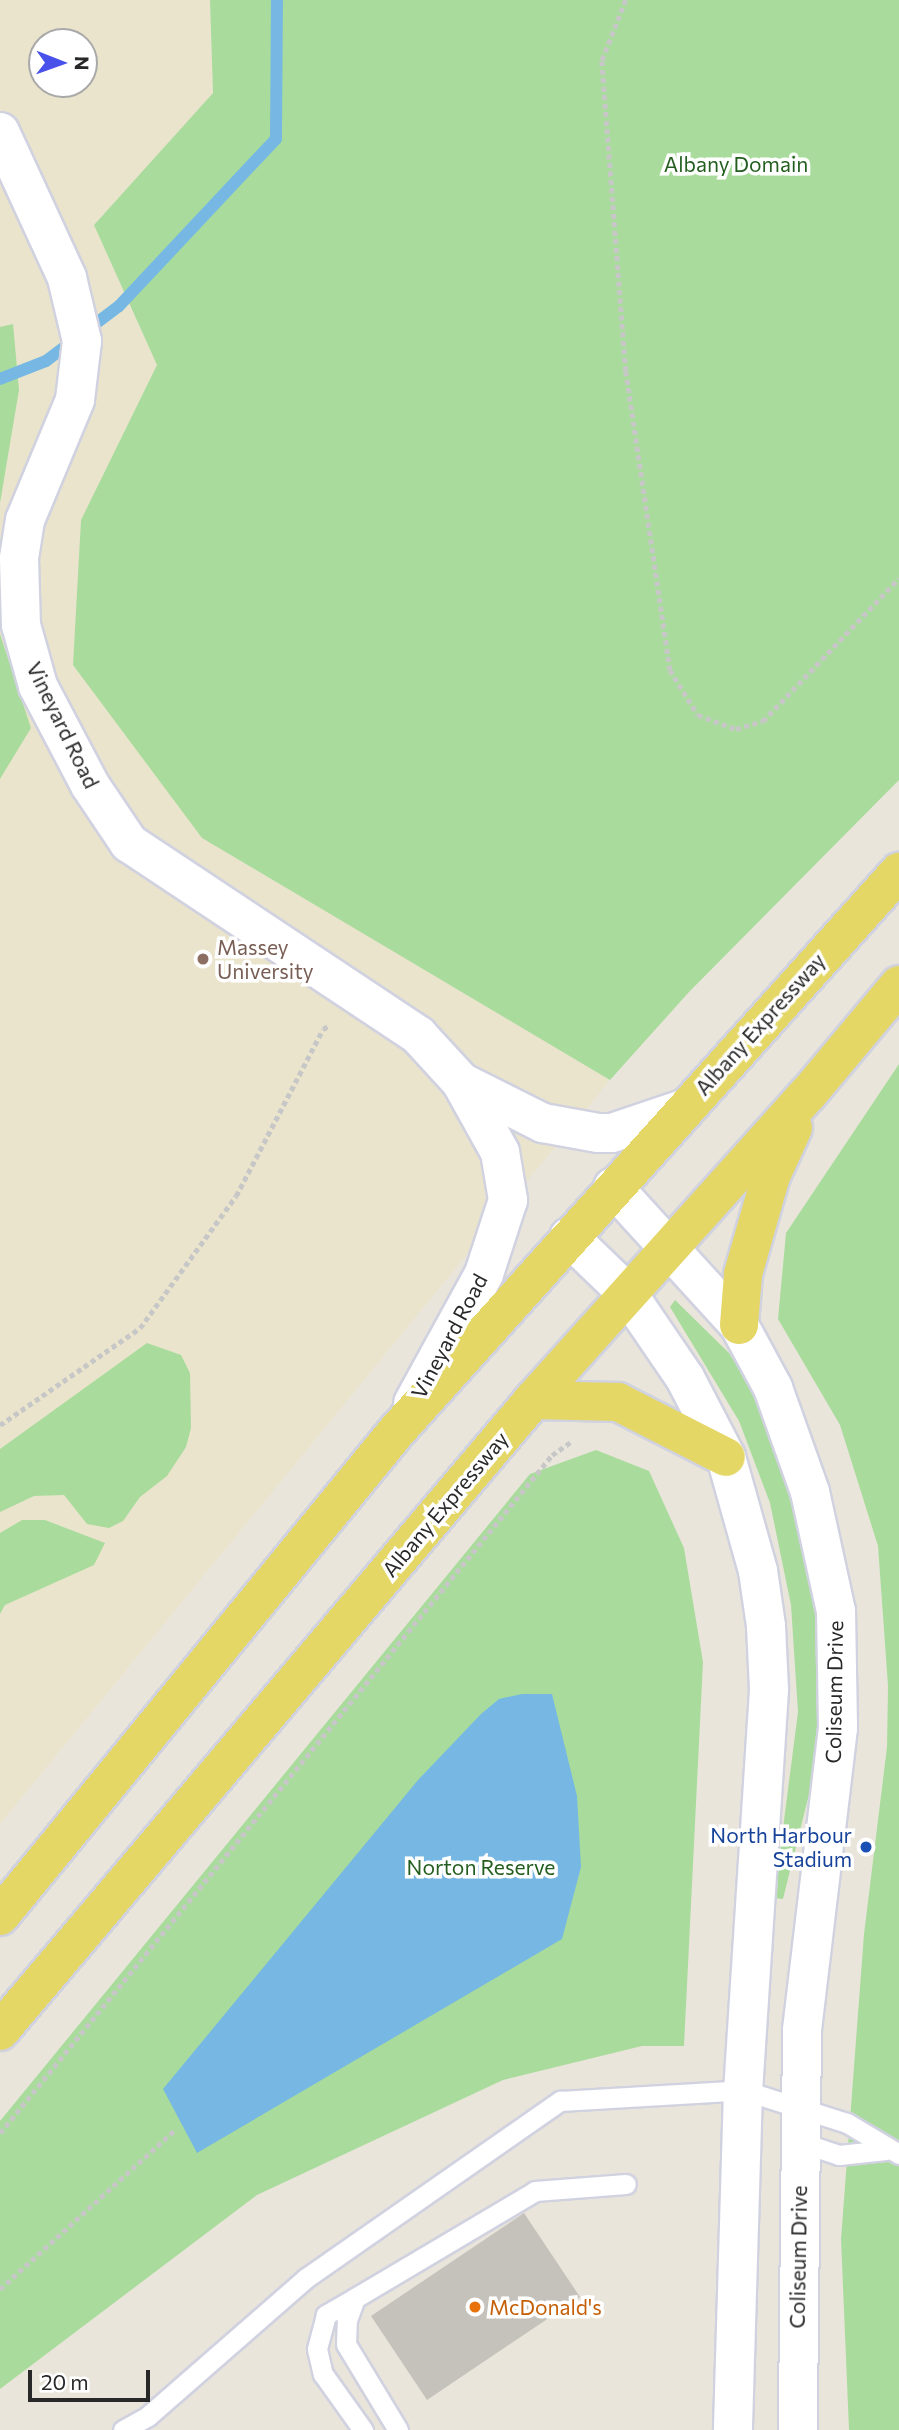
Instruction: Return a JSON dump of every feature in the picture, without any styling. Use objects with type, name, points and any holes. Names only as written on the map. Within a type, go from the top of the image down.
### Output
[{"type":"main road","name":"Vineyard Road","points":[[0,132],[78,311],[82,357],[75,400],[30,507],[19,559],[21,625],[38,686],[90,785],[129,843],[418,1035],[461,1082],[500,1152],[508,1200],[484,1274],[396,1432]]},
{"type":"main road","name":"Albany Expressway","points":[[0,1916],[396,1432],[683,1109],[899,872]]},
{"type":"main road","name":"Albany Expressway","points":[[0,2031],[533,1400],[626,1293],[670,1250],[808,1094],[899,985]]},
{"type":"main road","name":"Vineyard Road","points":[[461,1082],[543,1123],[598,1133],[612,1133],[683,1109]]},
{"type":"main road","points":[[740,1325],[743,1274],[771,1176],[808,1094]]},
{"type":"main road","name":"Coliseum Drive","points":[[613,1187],[740,1325],[796,1444],[827,1552],[836,1611],[838,1728],[802,2031],[796,2376],[798,2430]]},
{"type":"main road","points":[[569,1237],[626,1293],[685,1378],[726,1457],[758,1571],[769,1690],[743,2090],[733,2430]]},
{"type":"main road","points":[[533,1400],[618,1402],[726,1457]]},
{"type":"main road","points":[[743,2090],[776,2068],[802,2031]]},
{"type":"main road","points":[[772,2430],[772,2420],[796,2376]]},
{"type":"lane","points":[[122,2430],[148,2416],[306,2278],[561,2101],[743,2090],[801,2124],[839,2155],[892,2152]]},
{"type":"lane","points":[[801,2124],[847,2123],[892,2152]]},
{"type":"lane","points":[[363,2430],[323,2374],[317,2349],[326,2315],[535,2191],[626,2184]]},
{"type":"lane","points":[[355,2298],[347,2320],[346,2344],[398,2430]]},
{"type":"path","points":[[626,0],[601,61],[626,371],[670,670],[698,715],[736,729],[763,721],[899,578]]},
{"type":"path","points":[[0,1425],[140,1328],[236,1196],[291,1098],[323,1029],[341,1023]]},
{"type":"path","points":[[0,2133],[552,1455],[578,1438]]},
{"type":"path","points":[[0,2288],[176,2129]]},
{"type":"shaded area","name":"Massey University","points":[[0,0],[210,0],[213,93],[94,225],[157,365],[81,520],[202,838],[610,1080],[0,1824]]},
{"type":"green space","name":"Albany Domain","points":[[210,0],[899,0],[899,780],[689,992],[610,1080],[202,838],[73,665],[81,520],[157,365],[94,225],[213,93]]},
{"type":"green space","points":[[13,324],[19,390],[0,503],[0,327]]},
{"type":"green space","points":[[0,634],[31,728],[0,779]]},
{"type":"green space","points":[[899,1064],[899,2430],[849,2430],[841,2239],[864,1934],[887,1747],[888,1686],[878,1546],[840,1425],[778,1319],[786,1233]]},
{"type":"green space","points":[[675,1300],[729,1353],[753,1391],[787,1475],[816,1573],[821,1746],[783,1899],[774,1898],[798,1712],[791,1605],[770,1503],[739,1421],[670,1307]]},
{"type":"green space","points":[[147,1343],[181,1355],[190,1373],[191,1428],[186,1447],[167,1476],[140,1497],[123,1521],[109,1528],[87,1524],[64,1495],[34,1496],[0,1512],[0,1449]]},
{"type":"green space","name":"Norton Reserve","points":[[596,1450],[649,1471],[684,1548],[703,1662],[684,2046],[642,2046],[503,2080],[257,2195],[0,2389],[0,2121],[530,1474]]},
{"type":"green space","points":[[22,1520],[45,1520],[105,1543],[94,1565],[5,1605],[0,1614],[0,1533]]},
{"type":"water","points":[[522,1694],[552,1694],[577,1796],[581,1867],[562,1939],[197,2153],[163,2089],[418,1780],[481,1714],[499,1699]]},
{"type":"building","name":"McDonald's","points":[[524,2213],[580,2297],[427,2400],[371,2316]]},
{"type":"waterway","points":[[0,379],[46,361],[119,306],[276,139],[277,0]]},
{"type":"place","name":"Massey University","points":[[203,959]]},
{"type":"place","name":"North Harbour Stadium","points":[[866,1847]]},
{"type":"place","name":"McDonald's","points":[[475,2307]]}]
